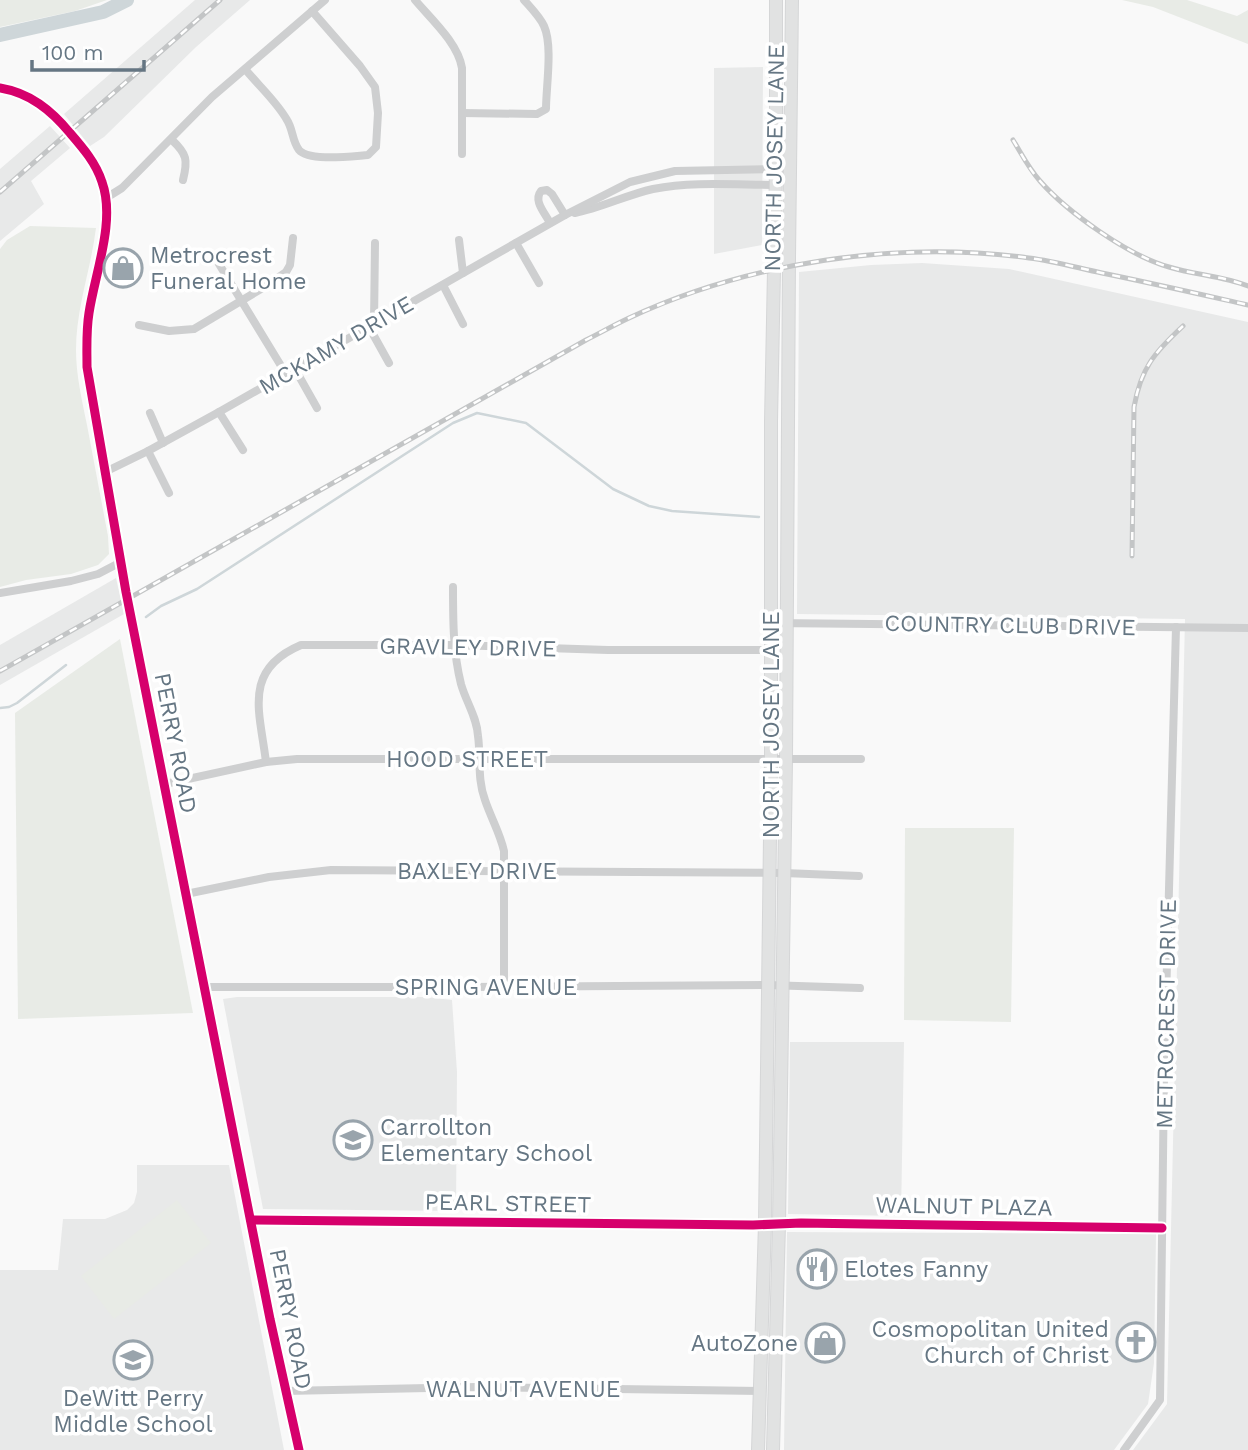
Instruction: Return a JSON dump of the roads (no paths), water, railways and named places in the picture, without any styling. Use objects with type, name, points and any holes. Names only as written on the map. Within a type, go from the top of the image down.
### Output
[{"type":"main road","name":"NORTH JOSEY LANE","points":[[758,1450],[765,1224],[771,760],[771,421],[776,0]]},
{"type":"main road","name":"NORTH JOSEY LANE","points":[[774,1450],[786,760],[792,0]]},
{"type":"street","points":[[106,198],[122,188],[212,97],[325,0]]},
{"type":"street","points":[[415,0],[454,46],[460,57],[462,155]]},
{"type":"street","points":[[462,113],[537,114],[546,109],[548,60],[544,27],[524,0]]},
{"type":"street","points":[[245,69],[286,117],[295,143],[306,156],[368,155],[376,147],[378,113],[375,88],[360,66],[312,11]]},
{"type":"street","name":"PERRY ROAD","points":[[0,88],[19,92],[47,108],[94,164],[102,179],[106,198],[106,225],[88,315],[87,367],[164,784],[299,1450]]},
{"type":"street","points":[[172,139],[183,150],[187,166],[183,180]]},
{"type":"street","name":"MCKAMY DRIVE","points":[[105,472],[219,412],[550,223],[630,182],[675,171],[790,169]]},
{"type":"street","name":"MCKAMY DRIVE","points":[[565,215],[589,211],[651,190],[673,186],[790,185]]},
{"type":"street","points":[[550,223],[537,201],[541,191],[547,190],[552,194],[565,215]]},
{"type":"street","points":[[139,325],[169,331],[194,329],[285,272],[290,265],[293,238]]},
{"type":"street","points":[[459,240],[463,273]]},
{"type":"street","points":[[375,243],[371,325],[389,363]]},
{"type":"street","points":[[516,243],[539,283]]},
{"type":"street","points":[[219,264],[286,374]]},
{"type":"street","points":[[443,285],[463,324]]},
{"type":"street","points":[[295,369],[317,408]]},
{"type":"street","points":[[219,412],[243,450]]},
{"type":"street","points":[[150,413],[163,443]]},
{"type":"street","points":[[148,451],[169,493]]},
{"type":"street","points":[[0,593],[71,581],[98,574],[121,562]]},
{"type":"street","points":[[453,587],[454,645],[462,688],[478,735],[480,783],[502,839],[504,851],[504,986]]},
{"type":"street","name":"COUNTRY CLUB DRIVE","points":[[772,623],[1248,628]]},
{"type":"street","name":"METROCREST DRIVE","points":[[1124,1450],[1160,1400],[1164,1076],[1176,627]]},
{"type":"street","name":"GRAVLEY DRIVE","points":[[267,762],[258,694],[261,680],[267,669],[286,652],[301,645],[772,650]]},
{"type":"street","name":"HOOD STREET","points":[[164,784],[267,762],[297,759],[861,760]]},
{"type":"street","name":"BAXLEY DRIVE","points":[[186,894],[269,877],[331,870],[784,873],[859,876]]},
{"type":"street","name":"SPRING AVENUE","points":[[204,987],[783,985],[859,988]]},
{"type":"street","name":"PEARL STREET","points":[[251,1220],[765,1224]]},
{"type":"street","name":"WALNUT PLAZA","points":[[765,1224],[1162,1228]]},
{"type":"street","name":"WALNUT AVENUE","points":[[285,1391],[476,1387],[761,1391]]},
{"type":"waterway","points":[[0,35],[103,12],[127,0]]},
{"type":"waterway","points":[[146,617],[161,606],[197,589],[453,423],[477,413],[526,423],[613,489],[649,506],[672,511],[759,517]]},
{"type":"waterway","points":[[0,708],[17,703],[66,665]]},
{"type":"railway","points":[[0,192],[220,0]]},
{"type":"railway","points":[[1013,140],[1040,181],[1066,206],[1100,232],[1136,253],[1169,267],[1248,286]]},
{"type":"railway","points":[[0,671],[586,340],[629,318],[724,282],[825,260],[877,254],[979,253],[1048,261],[1248,305]]},
{"type":"railway","points":[[1132,556],[1134,407],[1137,393],[1150,362],[1183,326]]},
{"type":"place","name":"Metrocrest Funeral Home","points":[[123,268]]},
{"type":"place","name":"Carrollton Elementary School","points":[[353,1140]]},
{"type":"place","name":"Elotes Fanny","points":[[817,1269]]},
{"type":"place","name":"Cosmopolitan United Church of Christ","points":[[1136,1342]]},
{"type":"place","name":"AutoZone","points":[[825,1343]]},
{"type":"place","name":"DeWitt Perry Middle School","points":[[133,1360]]}]
